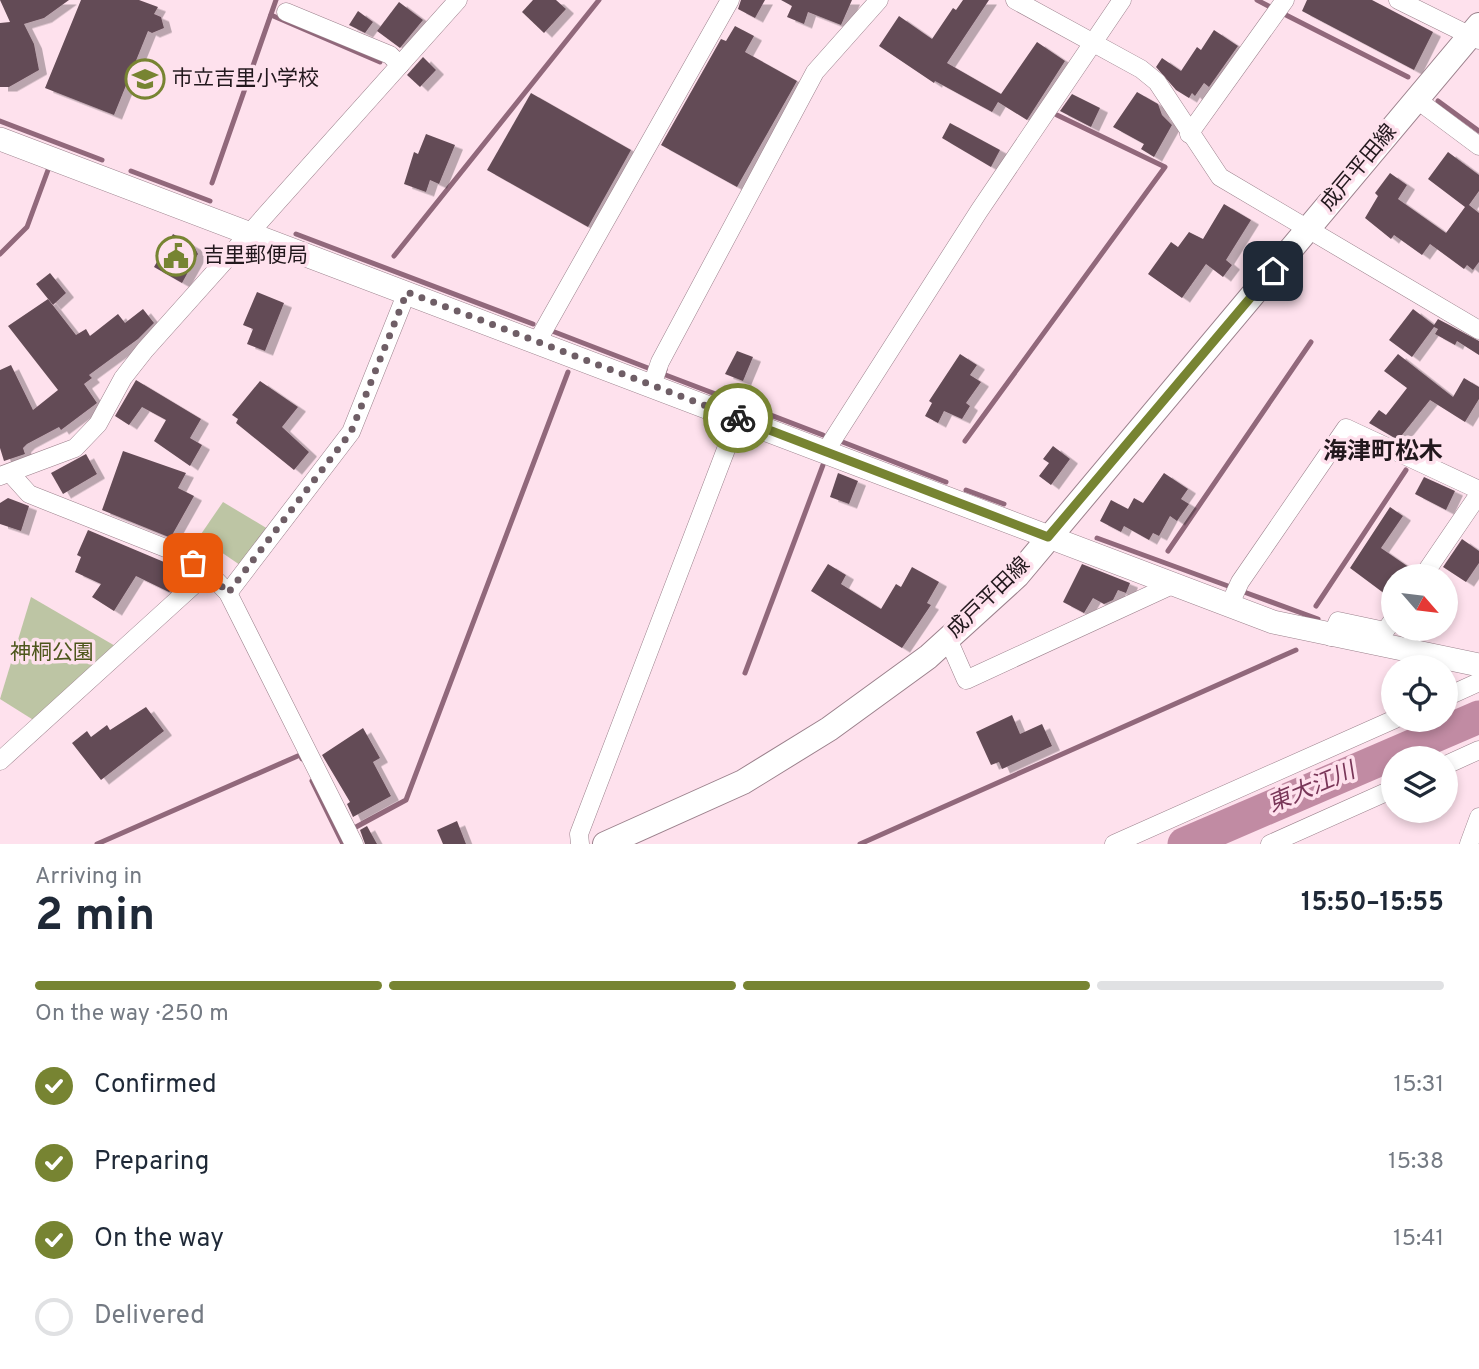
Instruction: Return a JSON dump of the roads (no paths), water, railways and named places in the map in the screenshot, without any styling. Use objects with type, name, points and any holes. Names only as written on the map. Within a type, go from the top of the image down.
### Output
[{"type":"main road","name":"成戸平田線","points":[[604,844],[743,782],[882,693],[948,639],[1017,576],[1416,99],[1476,34]]},
{"type":"street","points":[[5,475],[75,448],[98,424],[123,378],[145,350],[458,0]]},
{"type":"street","points":[[537,342],[730,0]]},
{"type":"street","points":[[652,386],[660,362],[815,72],[878,0]]},
{"type":"street","points":[[1015,0],[1157,82],[1220,177],[1479,330]]},
{"type":"street","points":[[825,452],[971,223],[1122,0]]},
{"type":"street","points":[[1189,134],[1285,0]]},
{"type":"street","points":[[1398,0],[1476,34]]},
{"type":"street","points":[[286,12],[390,55],[400,65]]},
{"type":"street","points":[[1416,99],[1479,146]]},
{"type":"street","points":[[0,139],[1273,622],[1331,637],[1479,666]]},
{"type":"street","points":[[228,593],[351,432],[407,292]]},
{"type":"street","points":[[580,844],[579,834],[738,418]]},
{"type":"street","points":[[1229,606],[1238,585],[1346,428],[1479,492],[1431,564]]},
{"type":"street","points":[[5,475],[29,494],[178,553],[208,572],[228,593],[354,844]]},
{"type":"street","points":[[0,761],[208,572]]},
{"type":"street","points":[[948,639],[965,680],[1172,585]]},
{"type":"street","points":[[1331,637],[1338,621],[1381,630]]},
{"type":"street","points":[[1458,692],[1479,682]]},
{"type":"street","points":[[1114,844],[1381,725]]},
{"type":"street","points":[[1458,760],[1479,750]]},
{"type":"street","points":[[1270,844],[1381,794]]},
{"type":"street","points":[[1469,844],[1479,817]]},
{"type":"waterway","points":[[212,183],[276,0]]},
{"type":"waterway","points":[[394,256],[599,0]]},
{"type":"waterway","points":[[1257,0],[1274,9]]},
{"type":"waterway","points":[[1284,14],[1408,77]]},
{"type":"waterway","points":[[271,15],[380,62]]},
{"type":"waterway","points":[[1438,101],[1479,131]]},
{"type":"waterway","points":[[965,441],[1165,167],[1057,115]]},
{"type":"waterway","points":[[0,121],[102,160]]},
{"type":"waterway","points":[[0,254],[27,227],[48,170]]},
{"type":"waterway","points":[[131,171],[210,201]]},
{"type":"waterway","points":[[296,234],[533,324]]},
{"type":"waterway","points":[[552,331],[648,368]]},
{"type":"waterway","points":[[1168,551],[1311,342]]},
{"type":"waterway","points":[[665,370],[663,374],[823,435]]},
{"type":"waterway","points":[[356,827],[406,800],[568,372]]},
{"type":"waterway","points":[[840,441],[946,482]]},
{"type":"waterway","points":[[745,673],[823,465]]},
{"type":"waterway","points":[[1316,606],[1406,470]]},
{"type":"waterway","points":[[966,490],[1004,504]]},
{"type":"waterway","points":[[1097,538],[1228,586]]},
{"type":"waterway","points":[[1244,592],[1318,619]]},
{"type":"waterway","points":[[860,844],[1296,650]]},
{"type":"waterway","name":"東大江川","points":[[1184,844],[1479,717]]},
{"type":"waterway","points":[[97,844],[300,755],[302,759]]},
{"type":"waterway","points":[[312,781],[343,844]]},
{"type":"place","name":"市立吉里小学校","points":[[145,79]]},
{"type":"place","name":"吉里郵便局","points":[[176,256]]},
{"type":"district","name":"海津町松木","points":[[1383,453]]},
{"type":"park label","name":"神桐公園","points":[[52,653]]}]
